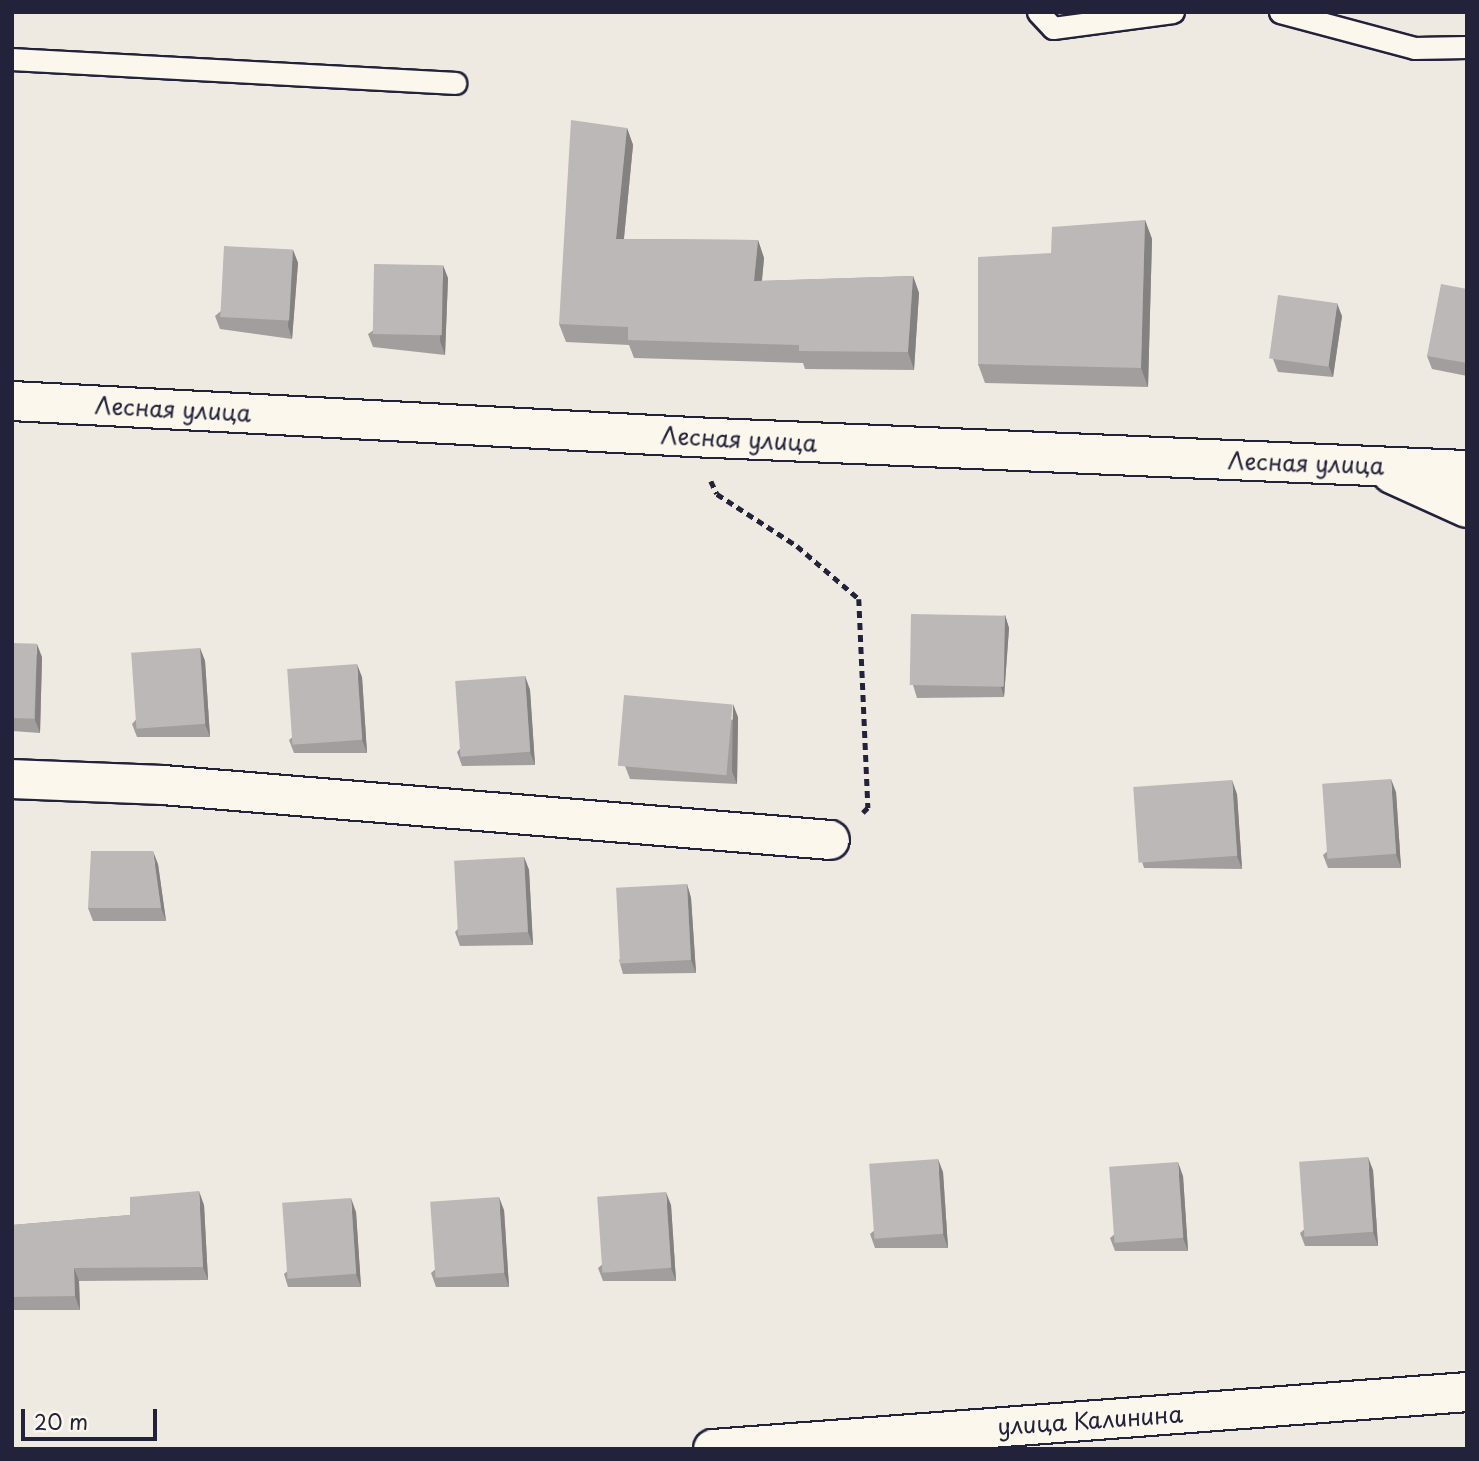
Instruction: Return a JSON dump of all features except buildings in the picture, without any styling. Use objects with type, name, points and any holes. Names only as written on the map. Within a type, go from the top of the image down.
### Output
[{"type":"street","name":"Лесная улица","points":[[12,401],[691,437],[1467,470]]},
{"type":"street","points":[[1373,466],[1467,508]]},
{"type":"street","points":[[12,779],[163,785],[830,840]]},
{"type":"street","name":"улица Калинина","points":[[713,1449],[1467,1392]]},
{"type":"lane","points":[[1038,12],[1054,27],[1173,12]]},
{"type":"lane","points":[[1280,12],[1414,48],[1467,47]]},
{"type":"lane","points":[[12,59],[455,83]]},
{"type":"path","points":[[691,437],[718,494],[797,546],[859,599],[868,808],[830,840]]}]
